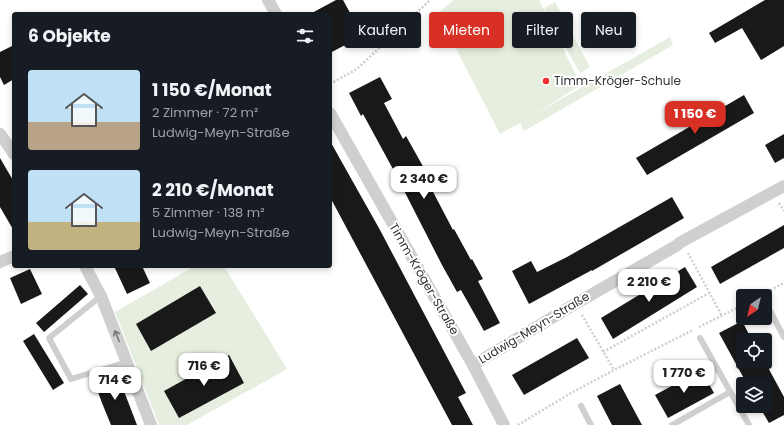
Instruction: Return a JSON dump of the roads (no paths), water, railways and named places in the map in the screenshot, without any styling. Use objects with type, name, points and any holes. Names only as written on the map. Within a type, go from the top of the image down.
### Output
[{"type":"street","points":[[268,0],[275,12]]},
{"type":"street","name":"Timm-Kröger-Straße","points":[[332,118],[473,365],[504,425]]},
{"type":"street","points":[[0,134],[12,151]]},
{"type":"street","name":"Ludwig-Meyn-Straße","points":[[473,365],[682,242],[784,186]]},
{"type":"street","points":[[0,262],[12,257]]},
{"type":"street","points":[[86,268],[101,296],[128,362],[151,425]]},
{"type":"lane","points":[[101,296],[49,338],[71,379],[128,362]]},
{"type":"lane","points":[[772,315],[784,337]]},
{"type":"lane","points":[[700,338],[749,425]]},
{"type":"lane","points":[[672,425],[730,392]]},
{"type":"lane","points":[[580,406],[591,425]]},
{"type":"place","name":"Timm-Kröger-Schule","points":[[546,81]]}]
